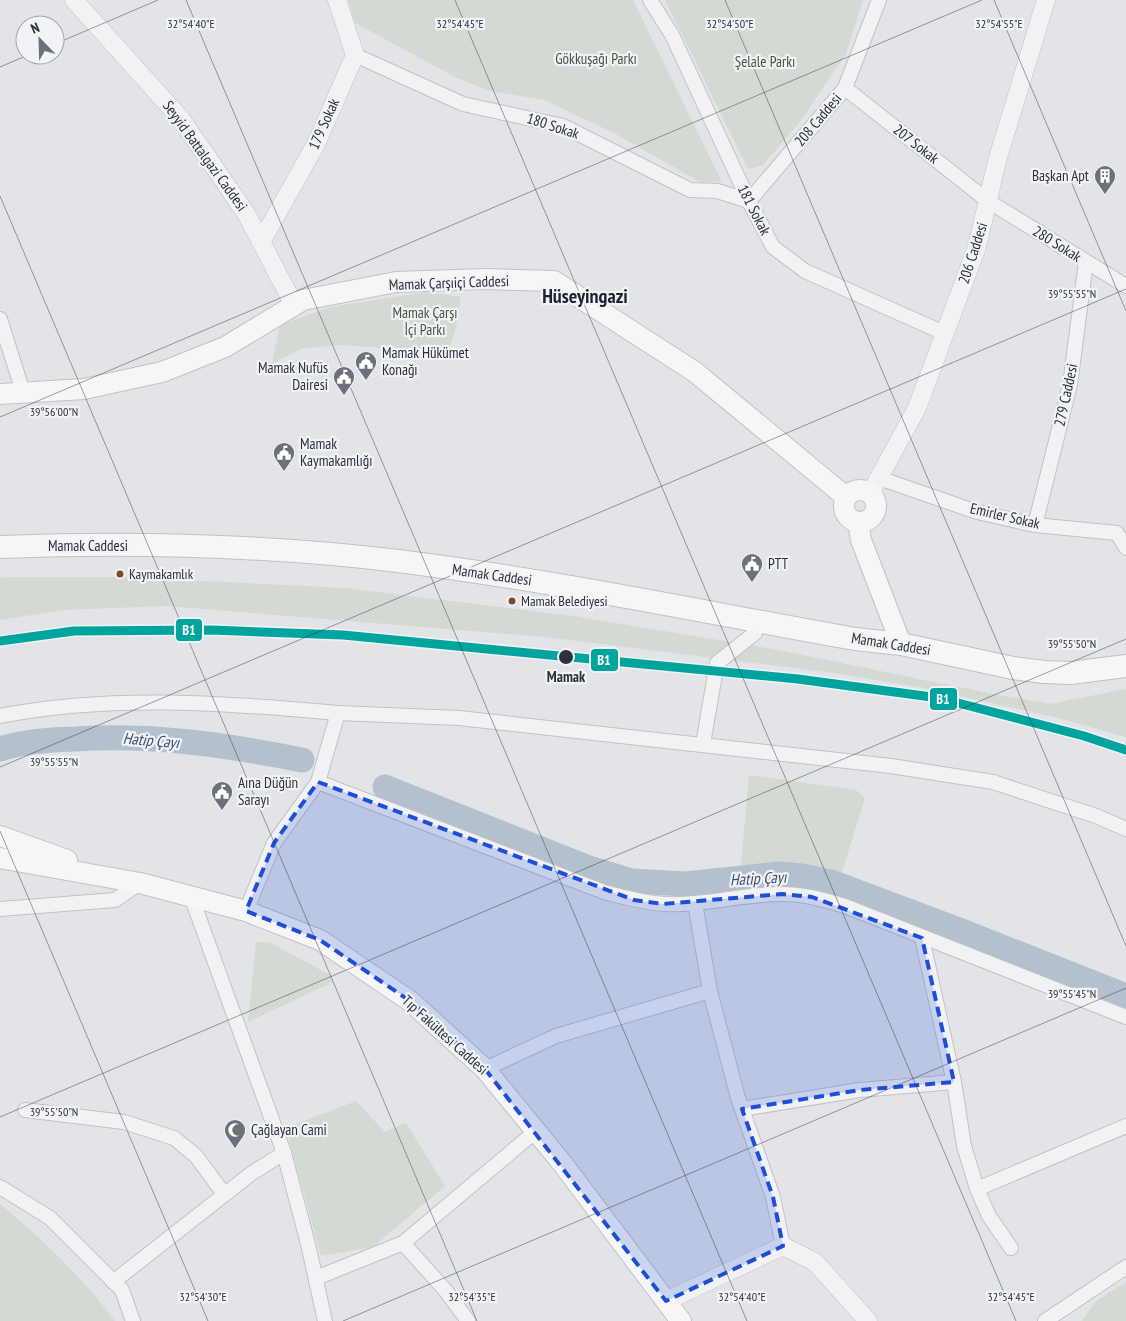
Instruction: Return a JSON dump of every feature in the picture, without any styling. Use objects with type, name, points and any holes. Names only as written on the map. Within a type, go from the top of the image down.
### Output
[{"type":"main road","name":"Mamak Çarşıiçi Caddesi","points":[[0,394],[84,388],[162,372],[225,347],[303,300],[396,282],[485,279],[554,281],[695,372],[846,497]]},
{"type":"main road","points":[[875,486],[875,512],[868,520],[858,522],[848,517],[845,513],[844,502],[846,497],[860,490],[875,486]]},
{"type":"main road","points":[[858,522],[861,540],[901,644]]},
{"type":"main road","name":"Mamak Caddesi","points":[[0,546],[140,545],[219,547],[294,551],[398,561],[555,584],[756,628],[1010,680],[1045,685],[1070,685],[1126,679]]},
{"type":"main road","name":"Mamak Caddesi","points":[[0,559],[84,558],[294,564],[396,575],[756,628],[901,644],[1013,668],[1044,672],[1071,673],[1126,666]]},
{"type":"main road","name":"Tıp Fakültesi Caddesi","points":[[0,836],[116,877]]},
{"type":"main road","name":"Tıp Fakültesi Caddesi","points":[[0,858],[116,877],[246,911],[320,940],[410,1001],[486,1069],[681,1321]]},
{"type":"street","name":"Seyyid Battalgazi Caddesi","points":[[74,0],[182,119],[248,215],[294,305]]},
{"type":"street","points":[[337,0],[355,55]]},
{"type":"street","name":"181 Sokak","points":[[650,0],[672,35],[749,201],[773,247],[805,271],[944,334]]},
{"type":"street","name":"208 Caddesi","points":[[749,201],[845,88],[879,0]]},
{"type":"street","name":"206 Caddesi","points":[[875,486],[916,408],[977,248],[997,161],[1046,0]]},
{"type":"street","name":"179 Sokak","points":[[261,242],[316,144],[355,55]]},
{"type":"street","name":"180 Sokak","points":[[355,55],[463,104],[563,126],[690,190],[717,191],[749,201]]},
{"type":"street","name":"207 Sokak","points":[[845,88],[988,201]]},
{"type":"street","name":"280 Sokak","points":[[988,201],[1126,286]]},
{"type":"street","name":"279 Caddesi","points":[[1036,525],[1070,385],[1086,262]]},
{"type":"street","points":[[0,319],[23,392]]},
{"type":"street","name":"Emirler Sokak","points":[[875,486],[1036,525],[1117,533],[1126,548]]},
{"type":"street","points":[[703,744],[717,663],[756,628]]},
{"type":"street","points":[[0,716],[34,710],[153,702],[338,714],[458,718],[891,766],[993,782],[1096,816],[1126,829]]},
{"type":"street","points":[[246,911],[274,843],[318,782],[338,714]]},
{"type":"street","points":[[318,782],[604,892],[634,900],[663,904],[695,903],[782,894],[812,897],[845,906],[1126,1017]]},
{"type":"street","points":[[0,909],[114,900],[140,883]]},
{"type":"street","points":[[190,896],[284,1152],[325,1321]]},
{"type":"street","points":[[695,903],[710,991],[742,1109],[773,1198],[783,1246]]},
{"type":"street","points":[[922,938],[954,1082],[964,1146],[976,1189],[989,1216],[1010,1248]]},
{"type":"street","points":[[486,1069],[556,1036],[710,991]]},
{"type":"street","points":[[742,1109],[860,1090],[954,1082]]},
{"type":"street","points":[[25,1110],[124,1122],[174,1138],[196,1156],[224,1194]]},
{"type":"street","points":[[976,1189],[1126,1126]]},
{"type":"street","points":[[316,1278],[403,1243],[536,1132]]},
{"type":"street","points":[[113,1282],[224,1194],[284,1152]]},
{"type":"street","points":[[0,1187],[50,1218],[122,1290],[133,1321]]},
{"type":"street","points":[[403,1243],[446,1291],[468,1321]]},
{"type":"street","points":[[666,1301],[783,1246]]},
{"type":"street","points":[[783,1246],[815,1262],[868,1321]]},
{"type":"street","points":[[1045,1321],[1126,1267]]},
{"type":"highlighted area","points":[[318,782],[634,900],[663,904],[782,894],[812,897],[922,938],[954,1082],[860,1090],[742,1109],[773,1197],[783,1246],[666,1301],[485,1069],[410,1001],[320,940],[246,911],[274,843]]},
{"type":"green space","name":"Gökkuşağı Parkı","points":[[348,0],[633,0],[722,182],[700,182],[614,133],[544,100],[490,91],[455,77],[355,23]]},
{"type":"green space","name":"Şelale Parkı","points":[[665,0],[863,0],[846,54],[799,123],[762,166],[748,169]]},
{"type":"green space","name":"Mamak Çarşı İçi Parkı","points":[[425,292],[461,297],[456,327],[448,352],[337,345],[300,349],[272,364],[280,325],[331,307]]},
{"type":"green space","points":[[126,577],[345,588],[574,616],[773,649],[1050,704],[1126,689],[1126,737],[1054,717],[919,687],[834,673],[545,637],[166,606],[63,610],[0,620],[0,578]]},
{"type":"green space","points":[[749,775],[856,790],[865,798],[842,872],[794,865],[741,865]]},
{"type":"green space","points":[[256,942],[269,942],[330,975],[333,982],[248,1022]]},
{"type":"green space","points":[[356,1101],[385,1132],[406,1123],[445,1186],[373,1247],[321,1256],[286,1128]]},
{"type":"green space","points":[[0,1204],[61,1259],[115,1321],[0,1321]]},
{"type":"green space","points":[[1126,1282],[1126,1321],[1082,1321],[1096,1301]]},
{"type":"waterway","name":"Hatip Çayı","points":[[0,749],[47,740],[161,739],[218,745],[302,760]]},
{"type":"waterway","name":"Hatip Çayı","points":[[385,787],[589,868],[631,881],[686,884],[778,874],[802,876],[831,882],[1126,996]]},
{"type":"transit line","name":"B1","points":[[0,641],[74,631],[211,630],[343,635],[798,679],[939,698],[1084,736],[1126,750]]},
{"type":"place","name":"Başkan Apt","points":[[1105,195]]},
{"type":"place","name":"Mamak Hükümet Konağı","points":[[366,381]]},
{"type":"place","name":"Mamak Nufüs Dairesi","points":[[344,396]]},
{"type":"place","name":"Mamak Kaymakamlığı","points":[[284,472]]},
{"type":"place","name":"Kaymakamlık","points":[[120,574]]},
{"type":"place","name":"PTT","points":[[752,583]]},
{"type":"place","name":"Mamak Belediyesi","points":[[512,601]]},
{"type":"place","name":"Mamak","points":[[566,657]]},
{"type":"place","name":"Aına Düğün Sarayı","points":[[222,811]]},
{"type":"place","name":"Çağlayan Cami","points":[[235,1149]]},
{"type":"district","name":"Hüseyingazi","points":[[585,296]]}]
